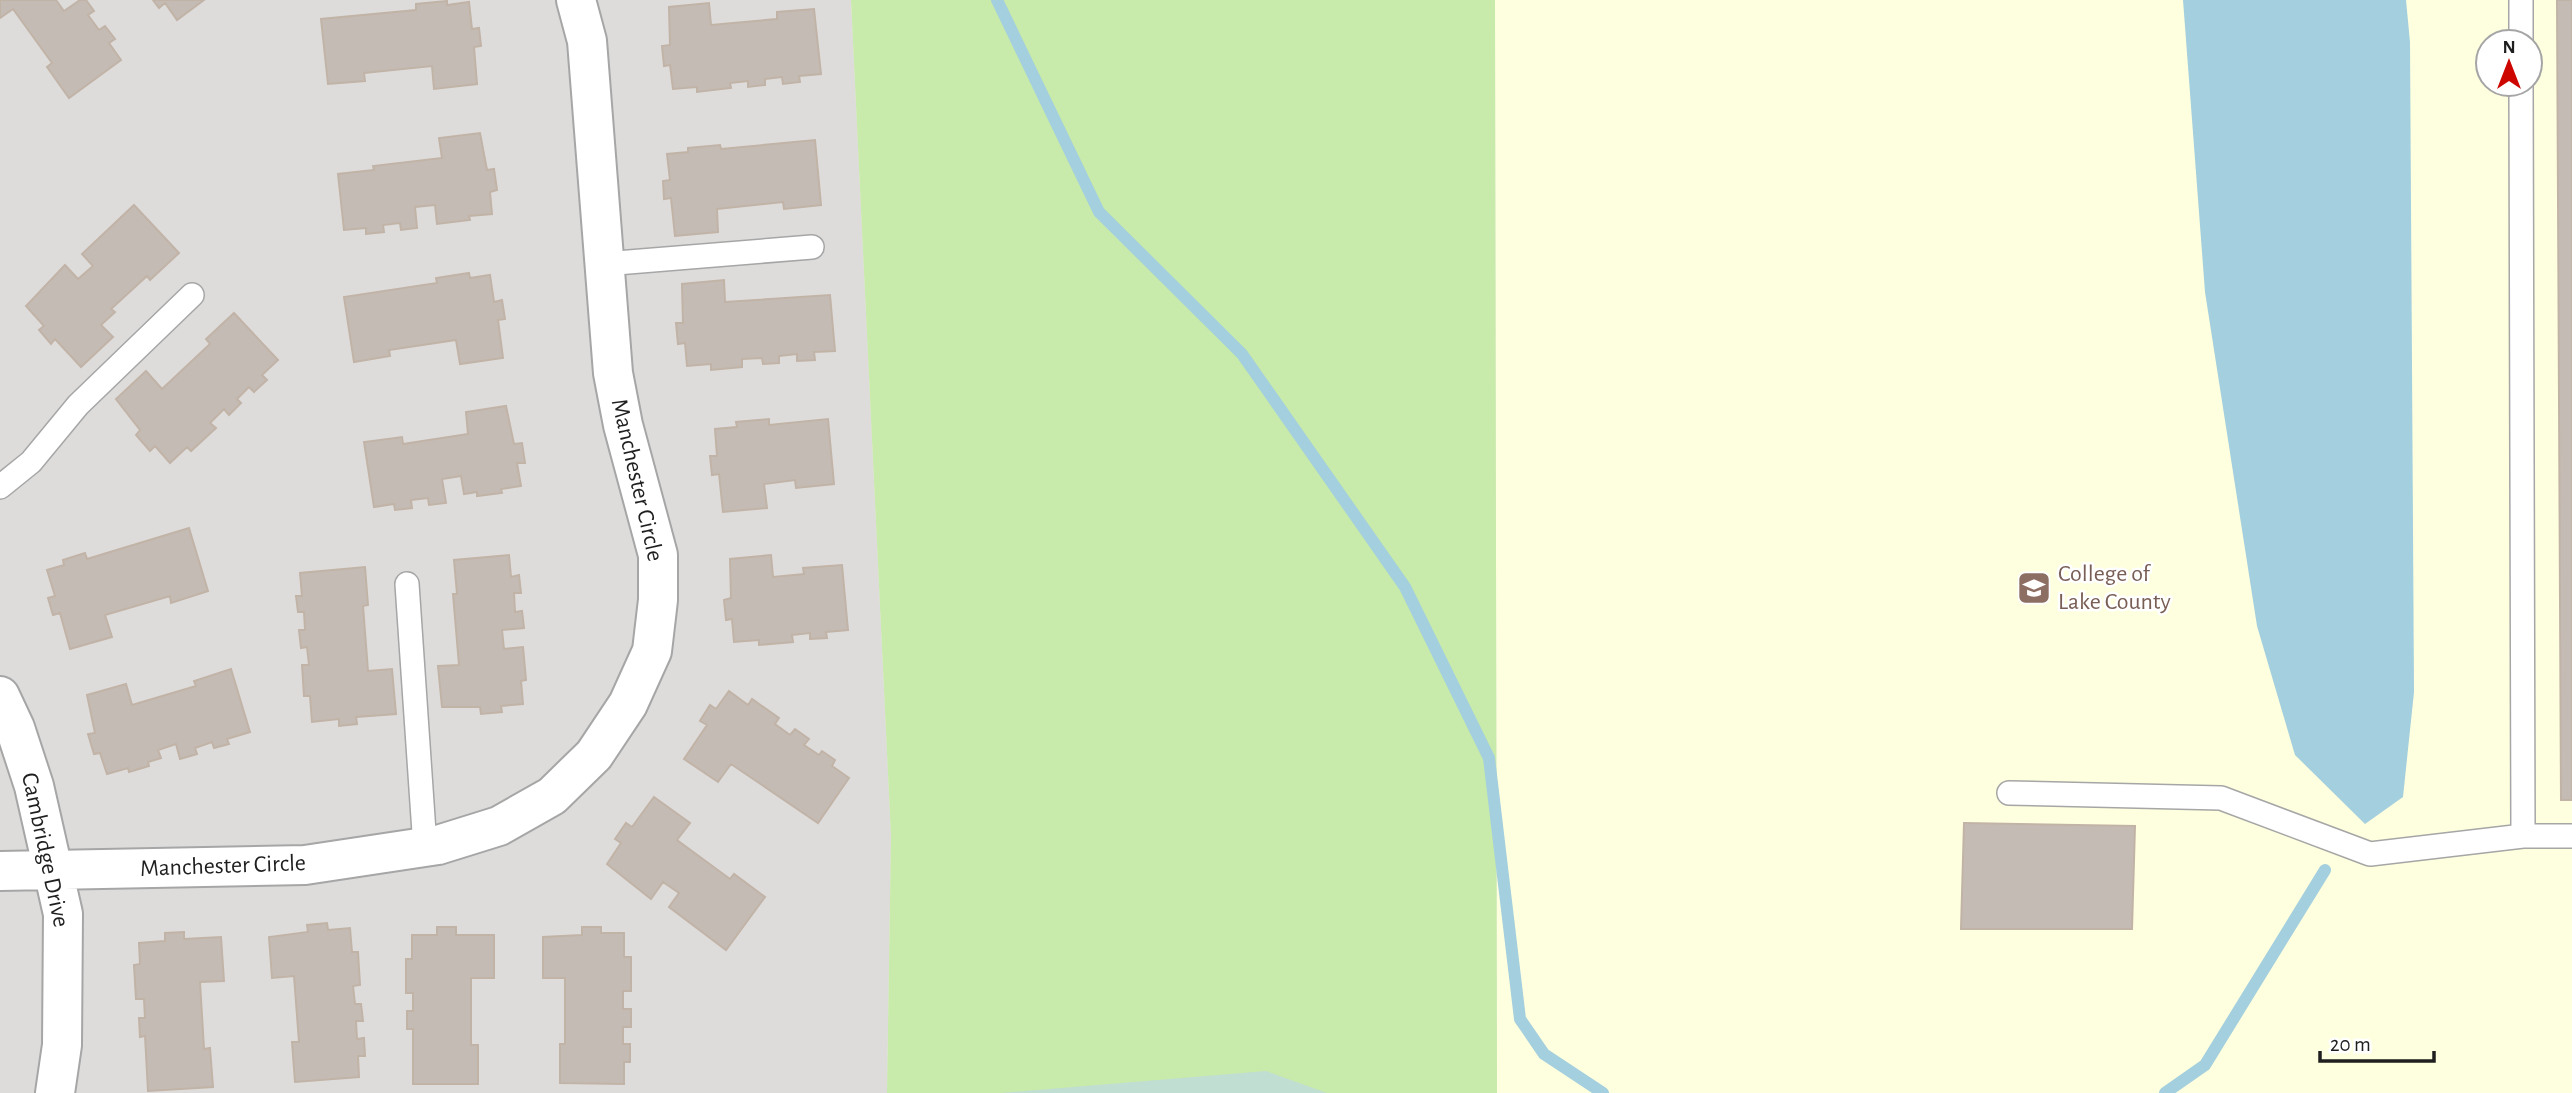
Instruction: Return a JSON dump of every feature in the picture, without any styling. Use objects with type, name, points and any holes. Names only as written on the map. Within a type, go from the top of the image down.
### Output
[{"type":"street","name":"Manchester Circle","points":[[0,871],[305,865],[438,845],[499,826],[552,796],[594,755],[628,704],[652,651],[658,600],[658,555],[622,425],[613,373],[587,41],[576,0]]},
{"type":"street","name":"Cambridge Drive","points":[[0,696],[15,728],[34,786],[63,914],[62,1045],[55,1093]]},
{"type":"lane","points":[[2521,0],[2521,28]]},
{"type":"lane","points":[[2521,98],[2523,836]]},
{"type":"lane","points":[[604,264],[812,247]]},
{"type":"lane","points":[[0,486],[31,462],[78,405],[192,295]]},
{"type":"lane","points":[[407,584],[425,847]]},
{"type":"lane","points":[[2009,793],[2221,799],[2370,853],[2523,836],[2572,836]]},
{"type":"shaded area","points":[[0,0],[851,0],[891,836],[887,1093],[0,1093]]},
{"type":"shaded area","name":"College of Lake County","points":[[1495,0],[2572,0],[2572,1093],[1497,1093]]},
{"type":"shaded area","points":[[1266,1071],[1327,1093],[1000,1093]]},
{"type":"green space","points":[[851,0],[1495,0],[1497,1093],[887,1093],[891,836]]},
{"type":"water","points":[[2183,0],[2406,0],[2410,42],[2414,692],[2403,797],[2365,824],[2295,755],[2257,626],[2205,292]]},
{"type":"building","points":[[0,0],[56,0],[64,11],[80,0],[86,0],[94,11],[88,15],[99,30],[105,26],[115,39],[109,43],[121,60],[69,98],[47,67],[52,63],[13,9],[0,18]]},
{"type":"building","points":[[153,0],[204,0],[177,20],[165,3],[159,8]]},
{"type":"building","points":[[2557,0],[2572,0],[2572,800],[2561,800]]},
{"type":"building","points":[[447,1],[447,5],[469,2],[472,29],[479,28],[481,46],[474,47],[477,84],[434,89],[432,66],[364,73],[365,81],[328,84],[321,19],[416,10],[416,4]]},
{"type":"building","points":[[709,3],[711,25],[777,19],[777,12],[814,9],[821,74],[799,76],[800,82],[783,84],[782,77],[765,79],[765,85],[748,87],[748,81],[730,83],[731,88],[697,92],[697,87],[673,89],[670,65],[664,66],[662,46],[670,45],[669,7]]},
{"type":"building","points":[[480,133],[487,170],[494,169],[497,190],[490,192],[492,214],[469,216],[470,220],[437,224],[435,205],[415,207],[417,228],[401,230],[400,223],[383,225],[384,232],[366,234],[366,228],[344,230],[338,174],[374,170],[373,166],[442,158],[439,138]]},
{"type":"building","points":[[815,140],[821,205],[784,209],[783,202],[717,209],[718,232],[675,236],[671,198],[664,199],[663,181],[670,180],[667,154],[688,152],[688,148],[720,145],[721,149]]},
{"type":"building","points":[[134,205],[179,253],[150,280],[147,276],[111,309],[115,312],[101,325],[113,337],[81,367],[55,339],[51,344],[39,330],[44,326],[26,306],[65,265],[78,279],[93,266],[82,254]]},
{"type":"building","points":[[469,273],[470,278],[490,275],[494,302],[502,300],[505,319],[498,320],[503,358],[460,364],[456,340],[389,350],[390,356],[354,362],[344,297],[437,283],[436,278]]},
{"type":"building","points":[[724,280],[725,302],[830,295],[835,351],[814,352],[815,360],[797,361],[797,354],[779,356],[779,363],[763,364],[762,358],[742,359],[742,367],[711,370],[711,364],[687,366],[685,343],[678,344],[676,323],[683,323],[682,284]]},
{"type":"building","points":[[234,313],[278,360],[262,375],[267,380],[254,392],[249,387],[237,399],[241,403],[229,415],[224,409],[210,423],[216,428],[191,451],[187,447],[170,463],[155,446],[150,451],[136,435],[140,430],[116,399],[146,371],[162,389],[210,344],[206,339]]},
{"type":"building","points":[[506,406],[514,444],[522,443],[525,463],[517,463],[521,486],[501,489],[502,493],[477,496],[477,492],[464,494],[461,476],[442,479],[446,503],[429,505],[428,498],[411,500],[412,508],[395,510],[394,504],[374,507],[364,442],[402,437],[403,444],[468,434],[466,412]]},
{"type":"building","points":[[769,419],[769,425],[828,419],[834,484],[796,488],[795,480],[764,484],[767,508],[723,512],[719,474],[712,475],[710,456],[717,456],[715,429],[737,427],[736,422]]},
{"type":"building","points":[[189,528],[208,591],[171,603],[170,596],[105,615],[112,637],[70,649],[60,613],[53,615],[48,598],[55,596],[47,570],[64,565],[63,560],[85,553],[87,559]]},
{"type":"building","points":[[509,555],[511,577],[519,575],[521,593],[514,593],[515,612],[522,611],[524,628],[502,630],[504,649],[523,647],[526,680],[521,681],[523,704],[501,706],[502,712],[481,714],[480,707],[442,707],[438,666],[459,665],[453,594],[457,594],[454,560]]},
{"type":"building","points":[[771,555],[773,577],[804,574],[803,568],[842,565],[848,630],[826,632],[827,638],[810,639],[810,633],[792,635],[793,642],[759,645],[759,640],[734,642],[732,619],[726,620],[724,600],[731,598],[730,559]]},
{"type":"building","points":[[365,567],[368,605],[363,606],[368,671],[392,669],[396,714],[356,717],[357,724],[339,726],[339,719],[312,722],[310,696],[304,696],[302,665],[309,665],[307,647],[301,648],[299,630],[305,630],[304,612],[298,612],[296,596],[302,596],[300,573]]},
{"type":"building","points":[[231,669],[250,732],[227,739],[229,744],[214,748],[212,742],[195,748],[197,754],[180,759],[176,744],[158,750],[161,758],[148,762],[149,766],[129,772],[128,768],[107,774],[100,753],[94,754],[88,734],[95,733],[87,695],[126,684],[132,705],[196,686],[194,681]]},
{"type":"building","points":[[729,691],[748,705],[752,699],[779,718],[775,724],[790,735],[795,729],[809,739],[804,745],[819,755],[822,751],[835,760],[832,766],[849,778],[818,823],[731,764],[718,782],[684,759],[707,725],[700,721],[710,705],[716,709]]},
{"type":"building","points":[[654,797],[690,823],[677,840],[730,879],[734,874],[765,897],[726,950],[669,907],[679,893],[663,882],[651,899],[607,864],[621,843],[615,839],[626,823],[632,827]]},
{"type":"building","points":[[1964,823],[2135,826],[2132,929],[1961,929]]},
{"type":"building","points":[[327,923],[328,930],[350,928],[352,952],[358,952],[360,985],[353,986],[355,1004],[361,1004],[363,1021],[356,1021],[357,1039],[364,1038],[365,1056],[358,1056],[359,1077],[295,1082],[292,1042],[299,1042],[294,976],[272,978],[269,937],[308,932],[307,925]]},
{"type":"building","points":[[437,927],[456,927],[456,935],[494,935],[494,978],[471,978],[471,1045],[478,1045],[478,1084],[413,1084],[413,1029],[407,1029],[407,1011],[413,1011],[413,993],[406,993],[406,959],[412,959],[412,935],[437,935]]},
{"type":"building","points":[[582,927],[601,927],[601,933],[624,933],[624,957],[631,957],[631,991],[623,991],[623,1009],[631,1009],[631,1027],[623,1027],[623,1044],[630,1044],[630,1062],[624,1062],[624,1084],[560,1083],[560,1044],[565,1044],[565,978],[543,978],[543,937],[582,935]]},
{"type":"building","points":[[184,932],[184,939],[221,937],[224,981],[200,982],[204,1049],[210,1048],[213,1087],[148,1091],[145,1036],[140,1037],[139,1018],[145,1018],[144,999],[136,999],[134,965],[140,964],[139,943],[165,941],[165,933]]},
{"type":"waterway","points":[[997,0],[1099,212],[1242,354],[1405,587],[1489,758],[1520,1019],[1544,1054],[1603,1093]]},
{"type":"waterway","points":[[2165,1093],[2205,1065],[2325,870]]},
{"type":"place","name":"College of Lake County","points":[[2034,588]]}]
